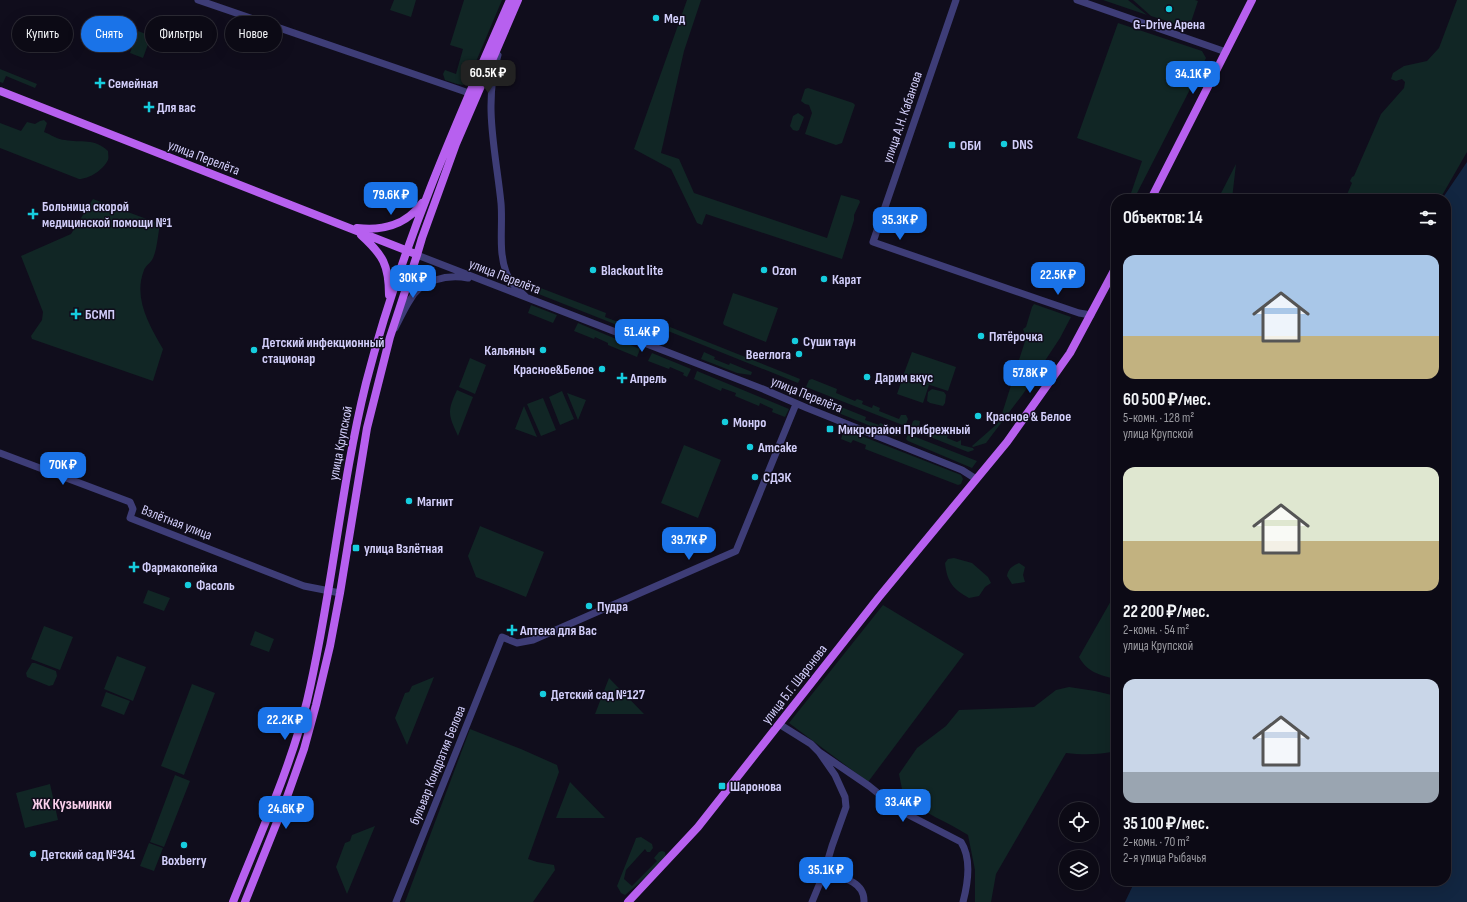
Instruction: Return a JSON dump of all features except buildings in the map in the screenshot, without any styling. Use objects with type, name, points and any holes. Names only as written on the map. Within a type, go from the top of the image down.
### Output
[{"type":"main road","name":"улица Крупской","points":[[233,902],[294,745],[307,701],[356,426],[374,352],[389,302],[445,150],[510,0]]},
{"type":"main road","name":"улица Крупской","points":[[245,902],[269,845],[304,749],[330,646],[367,428],[390,337],[422,238],[456,144],[504,36],[518,0]]},
{"type":"main road","points":[[1154,194],[1252,0]]},
{"type":"main road","name":"улица Перелёта","points":[[0,91],[417,255]]},
{"type":"main road","points":[[350,228],[375,228],[399,224],[415,213],[428,195]]},
{"type":"main road","points":[[350,228],[370,244],[385,264],[389,279],[389,302]]},
{"type":"main road","name":"улица Б.Г. Шаронова","points":[[628,902],[698,827],[879,597],[1007,442],[1070,353],[1111,277]]},
{"type":"street","points":[[198,0],[470,94]]},
{"type":"street","name":"улица А.Н. Кабанова","points":[[956,0],[873,242],[1079,313],[1091,315]]},
{"type":"street","points":[[1077,0],[1226,52]]},
{"type":"street","points":[[504,36],[494,67],[490,104],[501,203],[501,249],[506,275],[511,282],[528,298]]},
{"type":"street","name":"улица Перелёта","points":[[417,255],[763,389],[796,404],[962,470],[976,479]]},
{"type":"street","points":[[390,337],[410,299],[416,291],[427,283],[451,277],[482,281]]},
{"type":"street","name":"бульвар Кондратия Белова","points":[[396,902],[502,637],[517,643],[533,640],[736,551],[796,404]]},
{"type":"street","name":"Взлётная улица","points":[[0,453],[130,502],[133,509],[130,518],[304,586],[327,592],[340,593]]},
{"type":"street","points":[[779,724],[811,744],[819,752],[869,786],[899,810],[961,842],[966,849],[968,871],[963,902]]},
{"type":"street","points":[[812,902],[824,873],[846,807],[843,789],[819,752]]},
{"type":"street","points":[[824,873],[849,880],[855,884],[861,890],[864,902]]},
{"type":"green space","points":[[394,0],[416,0],[411,17],[390,10]]},
{"type":"green space","points":[[464,0],[502,0],[467,83],[463,85],[445,80],[443,74],[445,70],[456,74],[463,49],[450,45]]},
{"type":"green space","points":[[687,0],[701,0],[684,51],[661,153],[679,159],[694,193],[827,238],[841,195],[859,200],[860,202],[854,215],[854,220],[842,259],[706,214],[702,225],[697,223],[671,169],[634,149]]},
{"type":"green space","points":[[1103,0],[1128,0],[1147,15]]},
{"type":"green space","name":"G-Drive Арена","points":[[1133,0],[1198,1],[1189,28],[1151,16]]},
{"type":"green space","points":[[1457,0],[1467,0],[1467,152],[1443,194],[1347,194],[1352,183],[1350,181],[1354,176],[1381,114],[1404,88],[1405,82],[1402,79],[1396,81],[1391,79],[1393,73],[1404,66],[1427,61],[1439,48]]},
{"type":"green space","points":[[1118,23],[1202,51],[1206,58],[1137,194],[1131,194],[1142,161],[1077,138]]},
{"type":"green space","points":[[138,31],[145,34],[145,52],[143,58],[130,53],[137,52]]},
{"type":"green space","points":[[0,69],[37,84],[35,88],[6,76],[3,83],[0,82]]},
{"type":"green space","points":[[808,88],[853,103],[855,105],[842,143],[836,145],[805,134],[812,113],[809,105],[801,101],[805,89]]},
{"type":"green space","points":[[798,113],[804,117],[799,130],[797,131],[793,130],[790,126],[793,116]]},
{"type":"green space","points":[[44,120],[47,123],[44,132],[54,137],[62,140],[98,144],[103,147],[108,151],[108,159],[106,164],[91,176],[79,179],[0,148],[0,123],[21,131],[27,122],[35,124]]},
{"type":"green space","points":[[1236,164],[1233,194],[1221,194]]},
{"type":"green space","points":[[93,199],[160,224],[154,255],[144,270],[140,291],[144,311],[163,349],[153,381],[32,339],[31,336],[42,320],[43,312],[21,256],[71,234]]},
{"type":"green space","points":[[538,287],[606,313],[605,317],[618,322],[619,319],[658,335],[656,338],[650,338],[536,293]]},
{"type":"green space","points":[[733,293],[778,308],[766,342],[724,325],[723,323]]},
{"type":"green space","points":[[1034,304],[1071,317],[1060,338],[1023,394],[986,443],[973,447],[972,446],[1000,420],[1026,338],[1023,329],[1026,327]]},
{"type":"green space","points":[[531,305],[557,315],[553,323],[528,313]]},
{"type":"green space","points":[[578,323],[640,349],[637,357],[608,345],[608,343],[595,337],[594,339],[574,331]]},
{"type":"green space","points":[[670,327],[800,379],[798,383],[668,331]]},
{"type":"green space","points":[[704,352],[715,357],[714,359],[729,365],[730,363],[752,372],[751,375],[737,373],[701,359]]},
{"type":"green space","points":[[912,352],[956,367],[948,391],[903,376]]},
{"type":"green space","points":[[652,353],[691,369],[687,377],[683,375],[684,373],[670,367],[669,369],[648,361]]},
{"type":"green space","points":[[470,358],[486,365],[475,394],[459,387]]},
{"type":"green space","points":[[697,371],[789,409],[785,417],[772,412],[773,409],[760,403],[759,406],[735,396],[736,393],[722,388],[721,391],[694,379]]},
{"type":"green space","points":[[903,377],[929,385],[923,403],[897,394]]},
{"type":"green space","points":[[812,379],[837,389],[836,393],[855,401],[857,399],[863,401],[862,404],[872,408],[873,405],[880,408],[879,411],[899,419],[901,415],[906,415],[908,419],[905,426],[806,387],[809,380]]},
{"type":"green space","points":[[932,389],[944,392],[946,395],[943,406],[927,401],[928,392]]},
{"type":"green space","points":[[457,390],[473,397],[458,436],[452,423],[450,413],[450,408]]},
{"type":"green space","points":[[562,391],[574,419],[560,425],[549,397]]},
{"type":"green space","points":[[567,393],[586,400],[578,420]]},
{"type":"green space","points":[[816,397],[866,417],[865,420],[879,425],[880,423],[901,431],[899,435],[895,436],[814,403]]},
{"type":"green space","points":[[543,398],[556,430],[541,436],[527,404]]},
{"type":"green space","points":[[524,406],[537,437],[515,429]]},
{"type":"green space","points":[[913,421],[920,421],[919,427],[941,435],[942,432],[948,435],[947,438],[957,442],[961,440],[961,445],[973,448],[974,450],[968,452],[910,429]]},
{"type":"green space","points":[[843,433],[859,435],[961,475],[963,479],[961,484],[958,485],[865,449],[866,445],[853,440],[851,443],[841,439]]},
{"type":"green space","points":[[908,434],[977,461],[972,468],[908,441],[906,439]]},
{"type":"green space","points":[[684,445],[721,460],[698,518],[661,503]]},
{"type":"green space","points":[[480,526],[544,552],[526,597],[476,577],[468,556]]},
{"type":"green space","points":[[954,558],[972,563],[988,577],[991,583],[985,587],[979,596],[969,598],[955,588],[949,580],[945,563],[948,559]]},
{"type":"green space","points":[[1019,563],[1025,567],[1023,575],[1025,582],[1012,584],[1007,576],[1008,571],[1014,565]]},
{"type":"green space","points":[[148,590],[170,598],[164,611],[143,603]]},
{"type":"green space","points":[[1111,601],[1111,678],[1094,672],[1082,662],[1079,657]]},
{"type":"green space","points":[[883,605],[964,654],[868,782],[789,723]]},
{"type":"green space","points":[[44,626],[73,637],[60,670],[31,659]]},
{"type":"green space","points":[[255,631],[274,639],[269,652],[250,645]]},
{"type":"green space","points":[[117,656],[146,667],[133,701],[104,689]]},
{"type":"green space","points":[[32,663],[56,671],[57,676],[53,685],[49,686],[27,677],[26,673]]},
{"type":"green space","points":[[434,677],[407,745],[395,718],[405,693],[409,692],[412,686]]},
{"type":"green space","points":[[609,678],[644,714],[595,714]]},
{"type":"green space","points":[[192,684],[215,693],[184,775],[161,766]]},
{"type":"green space","points":[[1069,687],[1111,695],[1111,752],[1091,754],[1066,753],[996,874],[991,902],[975,902],[975,870],[968,835],[904,799],[899,774],[917,748],[946,726],[959,710],[1034,707],[1056,690]]},
{"type":"green space","points":[[106,692],[130,701],[124,715],[101,706]]},
{"type":"green space","points":[[470,729],[557,765],[559,772],[528,859],[554,865],[555,870],[533,902],[405,902]]},
{"type":"green space","points":[[175,775],[190,781],[164,847],[150,842]]},
{"type":"green space","points":[[570,782],[605,818],[556,818]]},
{"type":"green space","points":[[50,784],[58,820],[25,828],[16,793]]},
{"type":"green space","points":[[375,826],[347,894],[336,867],[345,843],[350,841],[352,835]]},
{"type":"green space","points":[[641,837],[652,844],[653,848],[650,852],[647,852],[645,849],[626,870],[624,879],[632,886],[657,861],[654,858],[659,852],[665,852],[666,858],[625,895],[621,893],[617,886],[636,838]]},
{"type":"green space","points":[[149,843],[163,848],[154,871],[140,866]]},
{"type":"water","points":[[1467,162],[1467,902],[1125,902],[1133,886],[1451,886],[1451,194],[1445,194]]},
{"type":"place","name":"G-Drive Арена","points":[[1169,9]]},
{"type":"place","name":"Мед","points":[[656,18]]},
{"type":"place","name":"Семейная","points":[[100,83]]},
{"type":"place","name":"Для вас","points":[[149,107]]},
{"type":"place","name":"DNS","points":[[1004,144]]},
{"type":"place","name":"ОБИ","points":[[952,145]]},
{"type":"place","name":"Больница скорой медицинской помощи №1","points":[[33,214]]},
{"type":"place","name":"Blackout lite","points":[[593,270]]},
{"type":"place","name":"Ozon","points":[[764,270]]},
{"type":"place","name":"Карат","points":[[824,279]]},
{"type":"place","name":"БСМП","points":[[76,314]]},
{"type":"place","name":"Пятёрочка","points":[[981,336]]},
{"type":"place","name":"Суши таун","points":[[795,341]]},
{"type":"place","name":"Детский инфекционный стационар","points":[[254,350]]},
{"type":"place","name":"Кальяныч","points":[[543,350]]},
{"type":"place","name":"Beerлога","points":[[799,354]]},
{"type":"place","name":"Красное&Белое","points":[[602,369]]},
{"type":"place","name":"Дарим вкус","points":[[867,377]]},
{"type":"place","name":"Апрель","points":[[622,378]]},
{"type":"place","name":"Красное & Белое","points":[[978,416]]},
{"type":"place","name":"Монро","points":[[725,422]]},
{"type":"place","name":"Микрорайон Прибрежный","points":[[830,429]]},
{"type":"place","name":"Amcake","points":[[750,447]]},
{"type":"place","name":"СДЭК","points":[[755,477]]},
{"type":"place","name":"Магнит","points":[[409,501]]},
{"type":"place","name":"улица Взлётная","points":[[356,548]]},
{"type":"place","name":"Фармакопейка","points":[[134,567]]},
{"type":"place","name":"Фасоль","points":[[188,585]]},
{"type":"place","name":"Пудра","points":[[589,606]]},
{"type":"place","name":"Аптека для Вас","points":[[512,630]]},
{"type":"place","name":"Детский сад №127","points":[[543,694]]},
{"type":"place","name":"Шаронова","points":[[722,786]]},
{"type":"place","name":"Boxberry","points":[[184,845]]},
{"type":"place","name":"Детский сад №341","points":[[33,854]]},
{"type":"district","name":"ЖК Кузьминки","points":[[72,804]]}]
